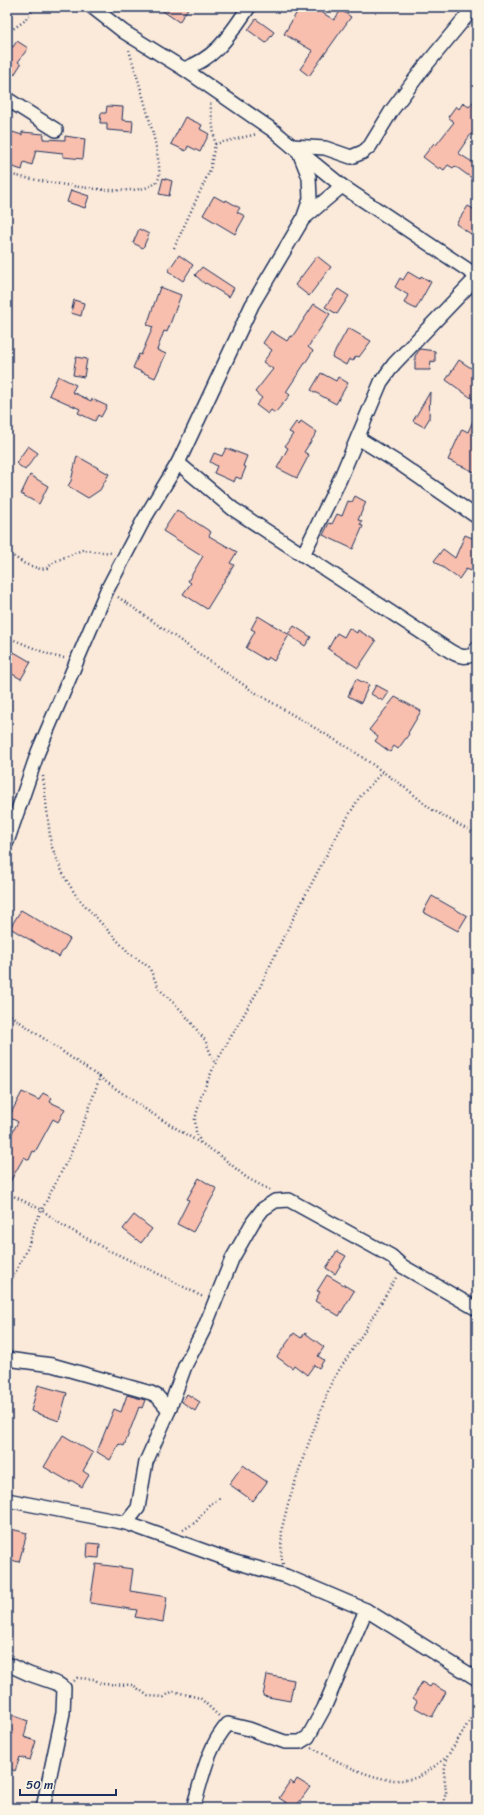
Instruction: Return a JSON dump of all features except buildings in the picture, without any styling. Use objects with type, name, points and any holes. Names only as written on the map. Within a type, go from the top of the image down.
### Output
[{"type":"street","points":[[92,7],[124,32],[184,69],[274,131],[342,186],[477,276],[394,364],[379,388],[358,438],[303,555]]},
{"type":"street","points":[[184,69],[198,64],[211,55],[223,43],[249,7]]},
{"type":"street","points":[[296,149],[325,148],[351,157],[363,152],[370,146],[392,110],[422,70],[474,7]]},
{"type":"street","points":[[7,99],[56,130]]},
{"type":"street","points":[[7,842],[38,752],[107,590],[143,521],[178,463],[252,305],[303,219],[310,199],[308,177],[296,149]]},
{"type":"street","points":[[303,219],[342,186]]},
{"type":"street","points":[[358,438],[400,464],[477,517]]},
{"type":"street","points":[[178,463],[233,509],[454,654],[467,657],[476,655]]},
{"type":"street","points":[[126,1524],[138,1508],[146,1462],[169,1410],[185,1366],[204,1329],[232,1259],[253,1222],[263,1209],[275,1201],[289,1200],[391,1256],[402,1266],[477,1309]]},
{"type":"street","points":[[7,1359],[52,1365],[151,1393],[156,1396],[169,1410]]},
{"type":"street","points":[[7,1500],[126,1524],[235,1562],[286,1576],[366,1610],[477,1679]]},
{"type":"street","points":[[192,1808],[211,1750],[220,1732],[228,1724],[249,1729],[285,1742],[300,1742],[308,1738],[324,1708],[366,1610]]},
{"type":"street","points":[[7,1664],[28,1674],[58,1684],[64,1688],[63,1713],[43,1808]]},
{"type":"path","points":[[7,33],[23,22],[36,7]]},
{"type":"path","points":[[7,174],[78,187],[104,190],[129,190],[152,186],[158,180],[160,174],[156,147],[124,32]]},
{"type":"path","points":[[174,248],[210,170],[215,144],[209,87]]},
{"type":"path","points":[[215,144],[274,131]]},
{"type":"path","points":[[7,552],[25,564],[40,570],[47,568],[56,561],[82,550],[126,554]]},
{"type":"path","points":[[107,590],[251,690],[352,750],[407,789],[431,809],[477,835]]},
{"type":"path","points":[[7,638],[60,658],[79,657]]},
{"type":"path","points":[[201,1143],[196,1132],[195,1119],[202,1094],[215,1064],[260,987],[284,936],[337,835],[359,798],[382,772]]},
{"type":"path","points":[[43,774],[46,789],[51,845],[64,876],[77,897],[129,953],[149,967],[159,989],[173,1001],[205,1040],[215,1064]]},
{"type":"path","points":[[7,1013],[161,1119],[222,1157],[247,1178],[289,1200]]},
{"type":"path","points":[[7,1289],[28,1247],[35,1223],[70,1155],[88,1112],[100,1076]]},
{"type":"path","points":[[7,1193],[42,1210],[62,1225],[214,1303]]},
{"type":"path","points":[[286,1576],[281,1554],[282,1528],[288,1504],[306,1451],[332,1381],[362,1335],[402,1266]]},
{"type":"path","points":[[169,1539],[196,1522],[209,1505],[220,1498]]},
{"type":"path","points":[[64,1688],[77,1678],[94,1679],[101,1684],[134,1685],[148,1696],[164,1697],[173,1691],[200,1698],[228,1724]]},
{"type":"path","points":[[442,1808],[446,1792],[444,1772],[447,1757],[477,1709]]},
{"type":"path","points":[[300,1742],[356,1770],[385,1779],[404,1780],[421,1775],[447,1757]]}]
